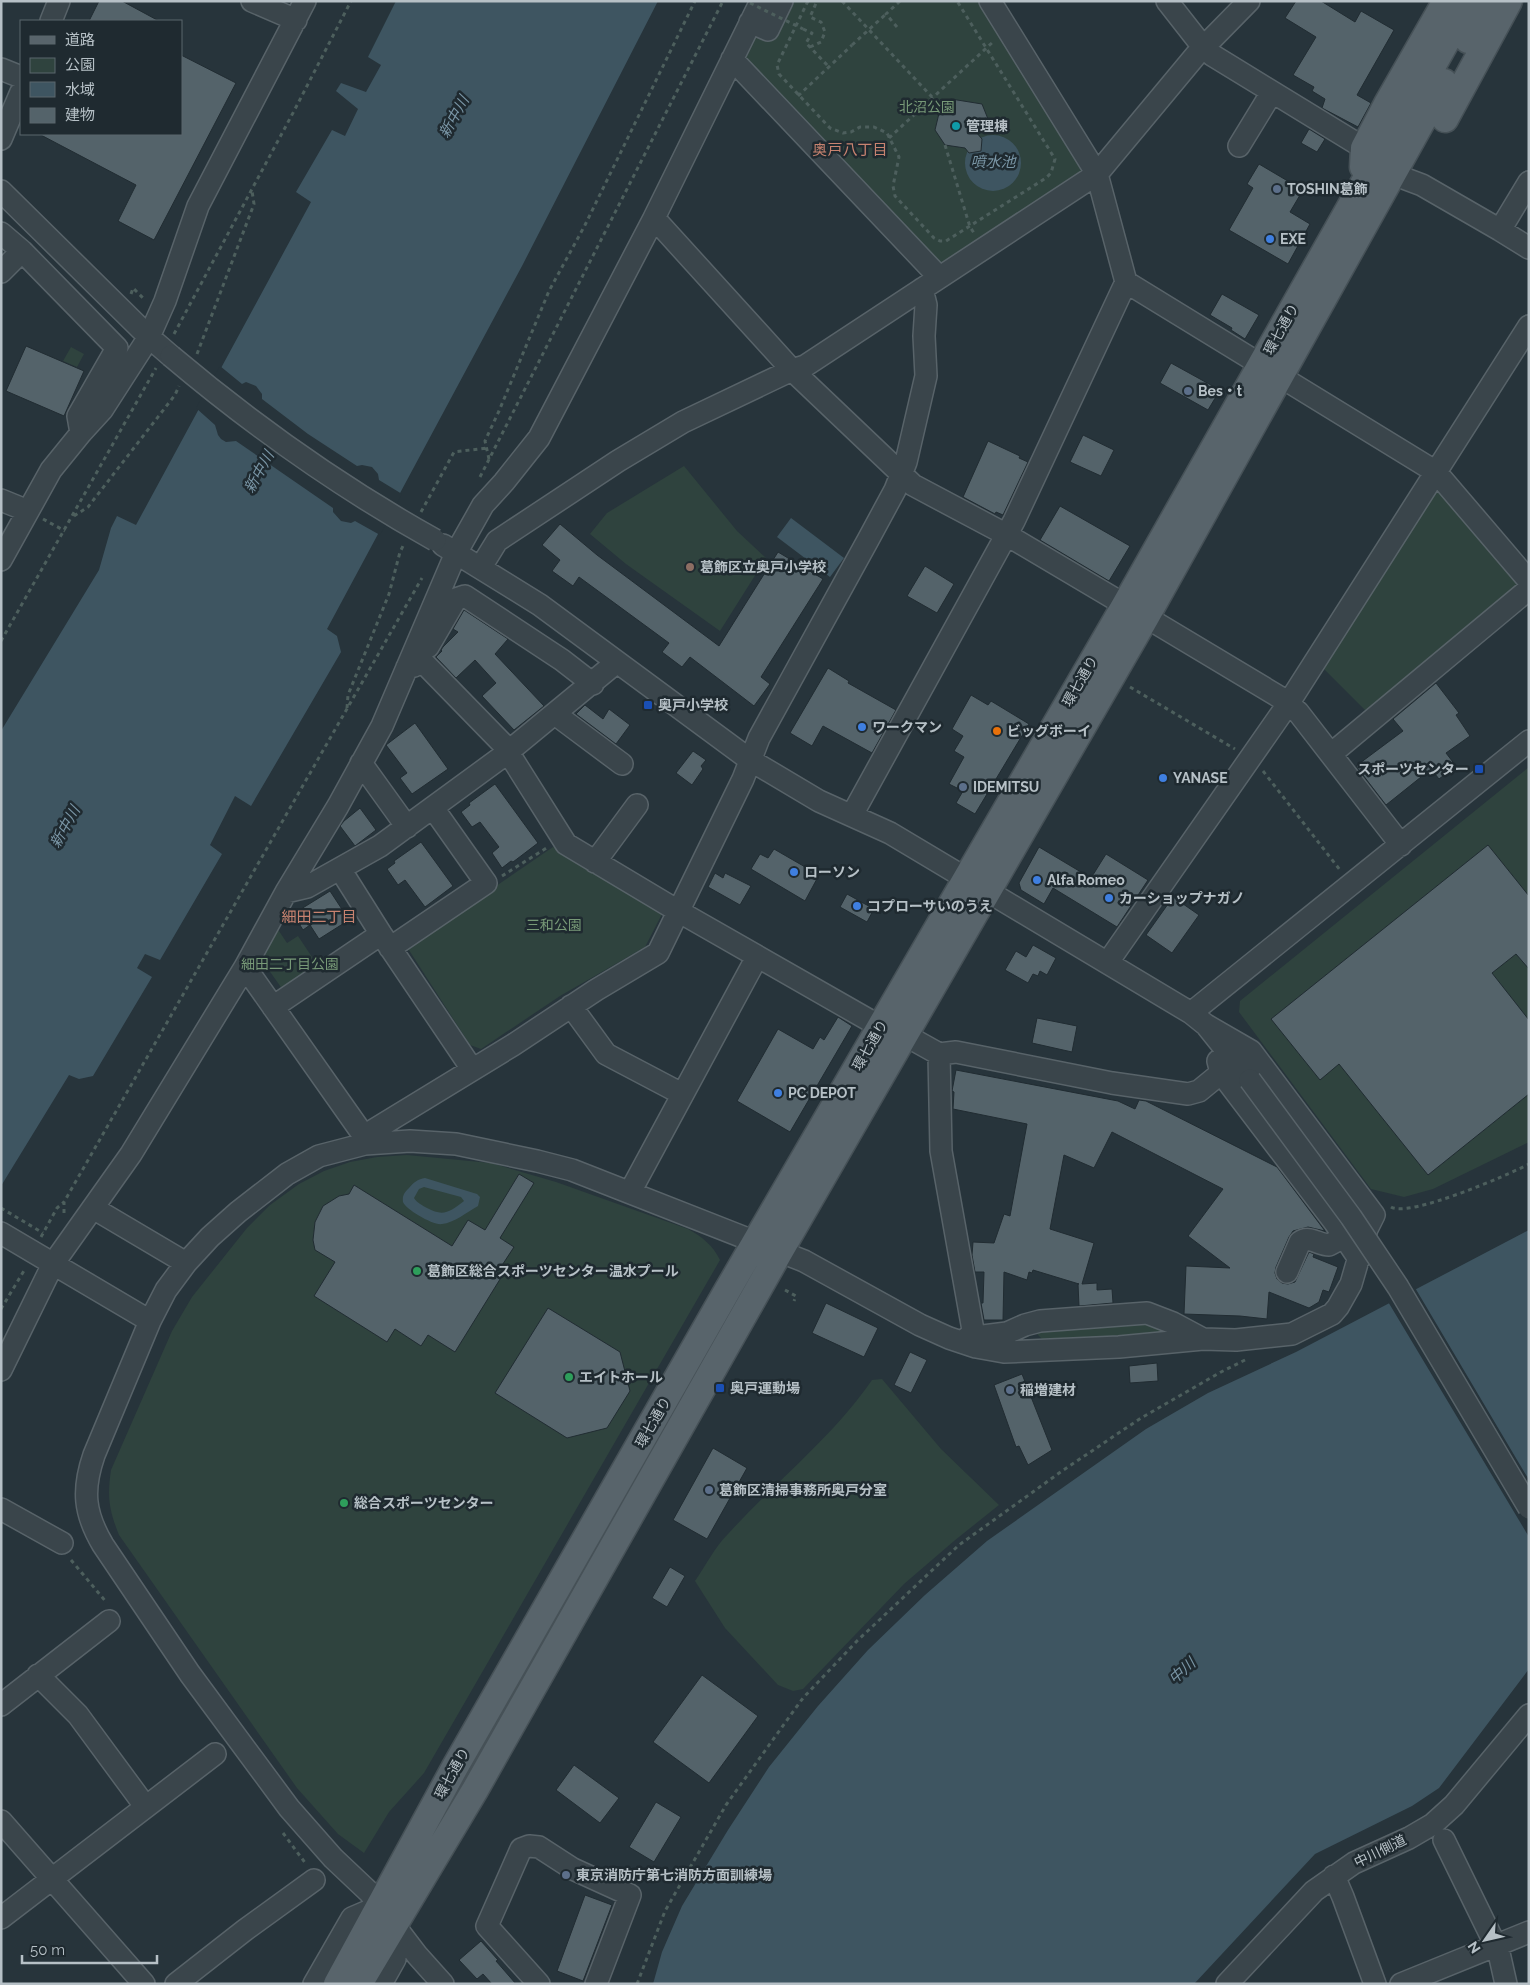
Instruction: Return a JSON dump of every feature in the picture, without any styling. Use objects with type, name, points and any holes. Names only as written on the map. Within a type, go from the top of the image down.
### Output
[{"type":"main road","name":"環七通り","points":[[1372,190],[1364,148],[1446,1]]},
{"type":"main road","name":"環七通り","points":[[1425,98],[1469,1]]},
{"type":"main road","name":"環七通り","points":[[387,1916],[475,1790],[780,1251],[988,891],[1136,611],[1372,190],[1425,98],[1490,1]]},
{"type":"main road","name":"環七通り","points":[[1372,190],[1406,179],[1441,126],[1509,1]]},
{"type":"main road","name":"環七通り","points":[[338,1984],[367,1970],[387,1916],[455,1767],[966,877],[1136,611]]},
{"type":"street","points":[[51,20],[59,1]]},
{"type":"street","points":[[1,560],[34,514],[51,470],[81,433],[161,348],[165,301],[198,206],[300,11],[252,1]]},
{"type":"street","points":[[754,9],[768,30],[782,1]]},
{"type":"street","points":[[852,815],[1007,535],[1126,282],[1097,174],[990,1]]},
{"type":"street","points":[[1166,1],[1203,47],[1212,55],[1364,148]]},
{"type":"street","points":[[481,567],[497,541],[618,461],[683,422],[804,366],[1097,174],[1203,47],[1248,1]]},
{"type":"street","points":[[415,664],[456,553],[483,505],[539,438],[654,218],[732,59],[754,9]]},
{"type":"street","points":[[732,59],[931,283]]},
{"type":"street","points":[[1,69],[20,78]]},
{"type":"street","points":[[1239,146],[1272,92]]},
{"type":"street","points":[[1,139],[20,94]]},
{"type":"street","points":[[1406,179],[1503,224],[1529,248]]},
{"type":"street","points":[[1503,224],[1529,182]]},
{"type":"street","points":[[1,192],[44,231],[161,348],[234,408],[298,456],[366,500],[481,567],[540,605],[750,760],[819,801],[890,832],[1108,962],[1250,1051],[1381,1210],[1367,1229],[1350,1284],[1338,1307],[1332,1314],[1292,1334],[1236,1340],[1203,1340],[1047,1351],[1004,1352],[975,1342],[949,1338],[920,1325],[780,1251],[572,1170],[456,1144],[364,1140]]},
{"type":"street","points":[[654,218],[792,370],[902,475],[913,484],[1007,535],[1136,611],[1288,704],[1298,712],[1401,845]]},
{"type":"street","points":[[1,233],[22,251],[117,348],[78,416],[81,433]]},
{"type":"street","points":[[1,272],[22,251]]},
{"type":"street","points":[[1126,282],[1436,472],[1529,581]]},
{"type":"street","points":[[443,1984],[417,1955],[363,1886],[333,1858],[288,1808],[190,1674],[103,1545],[92,1524],[87,1510],[86,1497],[89,1469],[150,1320],[166,1290],[186,1263],[210,1237],[238,1212],[287,1174],[319,1156],[364,1140],[571,1006],[658,953],[759,738],[902,475],[926,376],[924,336],[926,305],[931,283]]},
{"type":"street","points":[[1108,962],[1288,704],[1529,326]]},
{"type":"street","points":[[1,500],[34,514]]},
{"type":"street","points":[[1331,754],[1529,589]]},
{"type":"street","points":[[1,1370],[53,1264],[131,1154],[244,967],[382,726],[415,664],[456,599],[465,596],[562,660],[592,684]]},
{"type":"street","points":[[286,892],[307,887],[380,846],[508,752],[617,662]]},
{"type":"street","points":[[415,664],[503,744],[566,844],[880,1027]]},
{"type":"street","points":[[555,714],[622,764]]},
{"type":"street","points":[[1199,1019],[1401,845],[1529,742]]},
{"type":"street","points":[[361,763],[407,827]]},
{"type":"street","points":[[596,862],[637,805]]},
{"type":"street","points":[[273,1007],[486,883],[433,808]]},
{"type":"street","points":[[340,869],[472,1069]]},
{"type":"street","points":[[630,1192],[757,957]]},
{"type":"street","points":[[244,967],[364,1140]]},
{"type":"street","points":[[571,1006],[606,1054],[682,1094]]},
{"type":"street","points":[[1199,1019],[1221,1073],[1359,1259]]},
{"type":"street","points":[[1199,1019],[1250,1080],[1351,1216],[1398,1287],[1529,1508]]},
{"type":"street","points":[[905,1035],[939,1054],[956,1052],[1112,1083],[1188,1094],[1199,1091],[1221,1073]]},
{"type":"street","points":[[939,1054],[941,1151],[975,1342]]},
{"type":"street","points":[[93,1208],[186,1263]]},
{"type":"street","points":[[1,1233],[35,1243],[53,1264],[150,1320]]},
{"type":"street","points":[[1287,1272],[1303,1239],[1307,1238],[1329,1245],[1344,1237]]},
{"type":"street","points":[[975,1342],[1007,1334],[1025,1325],[1040,1321],[1147,1313],[1173,1323],[1203,1340]]},
{"type":"street","points":[[1,1508],[66,1551]]},
{"type":"street","points":[[1,1705],[110,1615]]},
{"type":"street","points":[[38,1675],[78,1716],[145,1806]]},
{"type":"street","name":"中川側道","points":[[1227,1984],[1314,1891],[1354,1863],[1409,1838],[1433,1824],[1475,1782],[1529,1715]]},
{"type":"street","points":[[1,1918],[215,1754]]},
{"type":"street","points":[[1,1821],[144,1984]]},
{"type":"street","points":[[1444,1840],[1491,1936],[1497,1944],[1506,1984]]},
{"type":"street","points":[[539,1984],[487,1926],[521,1849],[529,1846],[538,1847],[573,1869],[630,1895],[596,1984]]},
{"type":"street","points":[[1334,1876],[1376,1984]]},
{"type":"street","points":[[176,1984],[245,1930],[314,1880]]},
{"type":"street","points":[[367,1970],[395,1960],[387,1916]]},
{"type":"street","points":[[314,1984],[352,1918],[387,1916]]},
{"type":"street","points":[[1401,1984],[1529,1932]]},
{"type":"path","points":[[1,641],[150,380],[161,348],[286,127],[351,1]]},
{"type":"path","points":[[489,460],[485,440],[550,291],[585,225],[695,1]]},
{"type":"path","points":[[477,484],[723,1]]},
{"type":"path","points":[[808,1],[777,64],[779,74],[830,128],[843,133],[851,132],[860,127],[874,127],[887,133],[899,157],[893,186],[895,196],[934,238],[940,241],[951,239],[1046,178],[1051,173],[1055,159],[957,1]]},
{"type":"path","points":[[810,47],[821,42],[825,32],[821,22],[810,17],[817,1]]},
{"type":"path","points":[[842,1],[932,97]]},
{"type":"path","points":[[798,96],[900,1]]},
{"type":"path","points":[[754,9],[812,32],[806,43],[829,67]]},
{"type":"path","points":[[886,14],[897,27]]},
{"type":"path","points":[[890,138],[985,47]]},
{"type":"path","points":[[945,145],[970,227]]},
{"type":"path","points":[[418,518],[454,452],[487,448]]},
{"type":"path","points":[[34,514],[65,531]]},
{"type":"path","points":[[347,710],[348,695],[389,594],[404,543]]},
{"type":"path","points":[[1,1309],[35,1243],[57,1208],[64,1202],[423,578]]},
{"type":"path","points":[[486,883],[496,881],[562,838]]},
{"type":"path","points":[[1381,1210],[1410,1208],[1480,1187],[1529,1164]]},
{"type":"path","points":[[61,1218],[65,1212],[64,1202]]},
{"type":"path","points":[[1,1208],[35,1243]]},
{"type":"path","points":[[785,1290],[796,1296],[794,1301]]},
{"type":"path","points":[[637,1984],[665,1911],[726,1805],[803,1698],[857,1641],[960,1545],[1046,1482],[1140,1418],[1221,1372],[1254,1356]]},
{"type":"path","points":[[66,1551],[110,1615]]},
{"type":"green space","name":"北沼公園","points":[[764,1],[984,1],[1091,170],[939,273],[736,59]]},
{"type":"green space","points":[[71,347],[84,354],[77,367],[63,361]]},
{"type":"green space","points":[[684,466],[737,531],[766,558],[720,631],[626,564],[590,534],[607,513]]},
{"type":"green space","points":[[1434,492],[1441,492],[1519,581],[1518,590],[1370,715],[1320,665]]},
{"type":"green space","points":[[1529,767],[1529,1142],[1433,1189],[1404,1197],[1371,1189],[1239,1012],[1240,1001]]},
{"type":"green space","name":"三和公園","points":[[553,847],[662,914],[645,947],[560,996],[481,1049],[470,1045],[407,947]]},
{"type":"green space","name":"細田二丁目公園","points":[[275,925],[287,943],[298,936],[320,969],[285,993],[259,956]]},
{"type":"green space","name":"総合スポーツセンター","points":[[407,1155],[491,1163],[556,1182],[688,1229],[707,1242],[720,1260],[424,1773],[389,1812],[364,1853],[338,1834],[297,1788],[119,1535],[111,1511],[109,1488],[111,1470],[172,1331],[192,1297],[247,1228],[270,1205],[299,1184],[324,1171],[350,1162],[377,1157]]},
{"type":"green space","points":[[1143,1318],[1173,1335],[1045,1342],[1035,1332]]},
{"type":"green space","points":[[882,1379],[941,1449],[999,1505],[904,1584],[803,1689],[793,1691],[778,1685],[725,1628],[695,1581],[723,1539],[821,1441],[872,1380]]},
{"type":"water","name":"新中川","points":[[396,1],[658,1],[522,266],[327,629],[337,636],[341,652],[251,806],[235,796],[210,845],[222,854],[160,960],[145,954],[137,968],[152,977],[93,1076],[79,1079],[69,1075],[1,1186],[1,731],[99,570],[111,528],[117,516],[136,525],[311,202],[296,192],[332,130],[345,136],[358,109],[336,91],[341,83],[366,92],[381,65],[368,57]]},
{"type":"water","name":"噴水池","points":[[988,135],[998,135],[1013,143],[1019,152],[1021,163],[1019,174],[1013,183],[998,191],[988,191],[977,186],[970,179],[965,168],[965,158],[970,147],[977,140]]},
{"type":"water","points":[[791,518],[844,558],[830,577],[777,537]]},
{"type":"water","points":[[425,1178],[477,1194],[480,1197],[478,1206],[447,1223],[438,1224],[427,1220],[414,1213],[403,1202],[403,1196],[414,1182]],"holes":[[[424,1187],[461,1197],[464,1201],[455,1208],[442,1213],[427,1208],[418,1203],[414,1198],[419,1189]]]},
{"type":"water","name":"中川","points":[[1529,1230],[1529,1669],[1439,1788],[1412,1806],[1315,1854],[1194,1984],[653,1984],[662,1952],[682,1906],[769,1767],[818,1706],[868,1650],[925,1595],[987,1541],[1146,1429],[1208,1393],[1296,1352]]},
{"type":"pier","points":[[220,366],[242,384],[246,382],[256,386],[262,394],[262,399],[308,434],[357,466],[372,467],[378,474],[379,480],[402,494],[380,535],[355,521],[351,523],[341,521],[333,512],[333,508],[236,441],[226,442],[221,439],[215,425],[196,408]]},
{"type":"pier","points":[[1414,1286],[1529,1480],[1529,1537],[1387,1300]]},
{"type":"building","points":[[99,1],[122,1],[157,20],[90,20]]},
{"type":"building","points":[[1296,1],[1321,1],[1355,22],[1361,11],[1394,30],[1357,95],[1371,103],[1358,127],[1322,108],[1325,99],[1312,91],[1314,87],[1293,75],[1316,37],[1285,18]]},
{"type":"building","points":[[182,56],[236,83],[154,240],[118,221],[136,185],[41,135],[182,135]]},
{"type":"building","name":"管理棟","points":[[951,99],[982,104],[988,119],[976,132],[982,139],[981,151],[969,153],[965,148],[945,145],[935,130],[941,105]]},
{"type":"building","points":[[1309,129],[1325,139],[1317,152],[1301,143]]},
{"type":"building","points":[[1259,164],[1303,190],[1290,212],[1310,224],[1288,264],[1229,230],[1253,188],[1247,184]]},
{"type":"building","points":[[1222,294],[1259,315],[1245,339],[1231,330],[1232,328],[1210,315]]},
{"type":"building","points":[[26,346],[84,371],[64,416],[6,391]]},
{"type":"building","points":[[1171,363],[1220,390],[1208,410],[1160,383]]},
{"type":"building","points":[[1083,435],[1114,450],[1101,476],[1070,462]]},
{"type":"building","points":[[988,441],[1020,456],[1019,458],[1028,462],[1003,515],[996,512],[995,514],[963,497]]},
{"type":"building","points":[[1060,506],[1130,546],[1109,581],[1040,540]]},
{"type":"building","points":[[560,524],[597,555],[719,646],[778,552],[823,579],[761,677],[770,684],[754,706],[690,657],[682,667],[662,652],[669,643],[579,577],[573,586],[552,571],[560,560],[542,545]]},
{"type":"building","points":[[925,566],[954,584],[937,613],[907,596]]},
{"type":"building","points":[[464,610],[508,639],[495,654],[544,706],[514,730],[482,696],[496,683],[475,660],[456,678],[436,657],[458,632],[453,629]]},
{"type":"building","points":[[828,668],[849,681],[848,683],[896,710],[872,753],[823,726],[812,746],[790,733]]},
{"type":"building","points":[[1436,683],[1459,713],[1456,715],[1470,736],[1446,753],[1456,766],[1439,779],[1431,769],[1386,805],[1356,766],[1403,731],[1393,719]]},
{"type":"building","points":[[971,695],[988,705],[991,701],[1029,724],[975,814],[956,803],[963,791],[949,784],[964,757],[954,751],[963,736],[952,729]]},
{"type":"building","points":[[585,705],[603,719],[609,709],[630,725],[616,744],[576,714]]},
{"type":"building","points":[[415,723],[448,769],[412,794],[400,778],[407,773],[386,745]]},
{"type":"building","points":[[693,751],[706,760],[701,766],[703,769],[692,785],[676,773]]},
{"type":"building","points":[[495,784],[538,843],[502,868],[492,853],[499,847],[480,822],[472,827],[461,812],[470,805],[469,803]]},
{"type":"building","points":[[360,808],[376,830],[355,846],[340,826]]},
{"type":"building","points":[[421,842],[453,886],[425,907],[405,880],[398,885],[387,869],[395,863],[394,861]]},
{"type":"building","points":[[1488,845],[1529,896],[1529,969],[1516,954],[1492,973],[1529,1020],[1529,1094],[1428,1175],[1339,1064],[1320,1080],[1271,1019]]},
{"type":"building","points":[[1039,847],[1091,878],[1106,854],[1148,880],[1117,927],[1053,888],[1044,904],[1021,890],[1019,883]]},
{"type":"building","points":[[774,849],[819,875],[805,901],[751,869],[760,854],[768,858]]},
{"type":"building","points":[[715,873],[723,878],[725,873],[751,886],[740,905],[708,887]]},
{"type":"building","points":[[330,891],[349,920],[319,939],[310,925],[303,930],[293,914]]},
{"type":"building","points":[[847,894],[874,909],[867,922],[840,907]]},
{"type":"building","points":[[1173,897],[1199,915],[1172,953],[1146,935]]},
{"type":"building","points":[[1033,945],[1056,958],[1047,975],[1040,971],[1038,976],[1033,974],[1028,983],[1005,970],[1016,951],[1026,957]]},
{"type":"building","points":[[838,1017],[852,1026],[790,1132],[737,1101],[778,1029],[813,1049],[820,1037],[824,1040]]},
{"type":"building","points":[[1037,1018],[1077,1026],[1072,1052],[1032,1043]]},
{"type":"building","points":[[956,1070],[1118,1101],[1135,1109],[1139,1100],[1146,1101],[1277,1167],[1325,1231],[1308,1227],[1293,1231],[1276,1267],[1277,1279],[1282,1283],[1288,1284],[1295,1282],[1309,1252],[1314,1254],[1313,1257],[1338,1267],[1329,1292],[1323,1290],[1319,1302],[1309,1308],[1269,1292],[1267,1319],[1184,1314],[1186,1266],[1230,1268],[1188,1236],[1223,1189],[1112,1132],[1094,1168],[1064,1155],[1050,1229],[1094,1243],[1082,1284],[1097,1283],[1097,1290],[1112,1289],[1113,1303],[1079,1306],[1079,1284],[1033,1270],[1032,1273],[1029,1272],[1027,1280],[1004,1272],[1003,1320],[984,1320],[981,1303],[983,1303],[984,1272],[975,1272],[972,1255],[973,1242],[994,1243],[1004,1214],[1010,1216],[1027,1124],[953,1109],[954,1092],[952,1091]]},
{"type":"building","points":[[519,1174],[534,1183],[500,1238],[514,1247],[497,1273],[502,1276],[455,1352],[428,1335],[421,1346],[395,1329],[387,1342],[314,1296],[335,1262],[315,1250],[313,1240],[315,1222],[323,1206],[339,1196],[349,1194],[354,1185],[452,1246],[468,1220],[485,1230]]},
{"type":"building","points":[[826,1303],[878,1328],[864,1357],[812,1333]]},
{"type":"building","points":[[548,1308],[620,1352],[630,1391],[607,1428],[567,1438],[495,1393]]},
{"type":"building","points":[[910,1352],[927,1360],[911,1393],[894,1385]]},
{"type":"building","points":[[1157,1363],[1158,1381],[1130,1383],[1129,1366]]},
{"type":"building","points":[[1022,1374],[1052,1450],[1028,1465],[1019,1446],[1016,1447],[994,1385]]},
{"type":"building","points":[[713,1448],[747,1468],[707,1539],[673,1520]]},
{"type":"building","points":[[670,1567],[685,1576],[667,1607],[652,1598]]},
{"type":"building","points":[[702,1675],[758,1716],[709,1783],[653,1742]]},
{"type":"building","points":[[574,1765],[619,1798],[600,1823],[556,1790]]},
{"type":"building","points":[[656,1802],[681,1817],[654,1862],[629,1847]]},
{"type":"building","points":[[585,1895],[612,1905],[583,1981],[557,1971]]},
{"type":"building","points":[[481,1941],[516,1984],[492,1984],[483,1974],[477,1979],[459,1960]]},
{"type":"place","name":"管理棟","points":[[956,126]]},
{"type":"place","name":"TOSHIN葛飾","points":[[1277,189]]},
{"type":"place","name":"EXE","points":[[1270,239]]},
{"type":"place","name":"Bes・t","points":[[1188,391]]},
{"type":"place","name":"葛飾区立奥戸小学校","points":[[690,567]]},
{"type":"place","name":"奥戸小学校","points":[[648,705]]},
{"type":"place","name":"ワークマン","points":[[862,727]]},
{"type":"place","name":"ビッグボーイ","points":[[997,731]]},
{"type":"place","name":"スポーツセンター","points":[[1479,769]]},
{"type":"place","name":"YANASE","points":[[1163,778]]},
{"type":"place","name":"IDEMITSU","points":[[963,787]]},
{"type":"place","name":"ローソン","points":[[794,872]]},
{"type":"place","name":"Alfa Romeo","points":[[1037,880]]},
{"type":"place","name":"カーショップナガノ","points":[[1109,898]]},
{"type":"place","name":"コプローサいのうえ","points":[[857,906]]},
{"type":"place","name":"PC DEPOT","points":[[778,1093]]},
{"type":"place","name":"葛飾区総合スポーツセンター温水プール","points":[[417,1271]]},
{"type":"place","name":"エイトホール","points":[[569,1377]]},
{"type":"place","name":"奥戸運動場","points":[[720,1388]]},
{"type":"place","name":"稲増建材","points":[[1010,1390]]},
{"type":"place","name":"葛飾区清掃事務所奥戸分室","points":[[709,1490]]},
{"type":"place","name":"総合スポーツセンター","points":[[344,1503]]},
{"type":"place","name":"東京消防庁第七消防方面訓練場","points":[[566,1875]]},
{"type":"district","name":"奥戸八丁目","points":[[850,150]]},
{"type":"district","name":"細田二丁目","points":[[319,917]]}]
